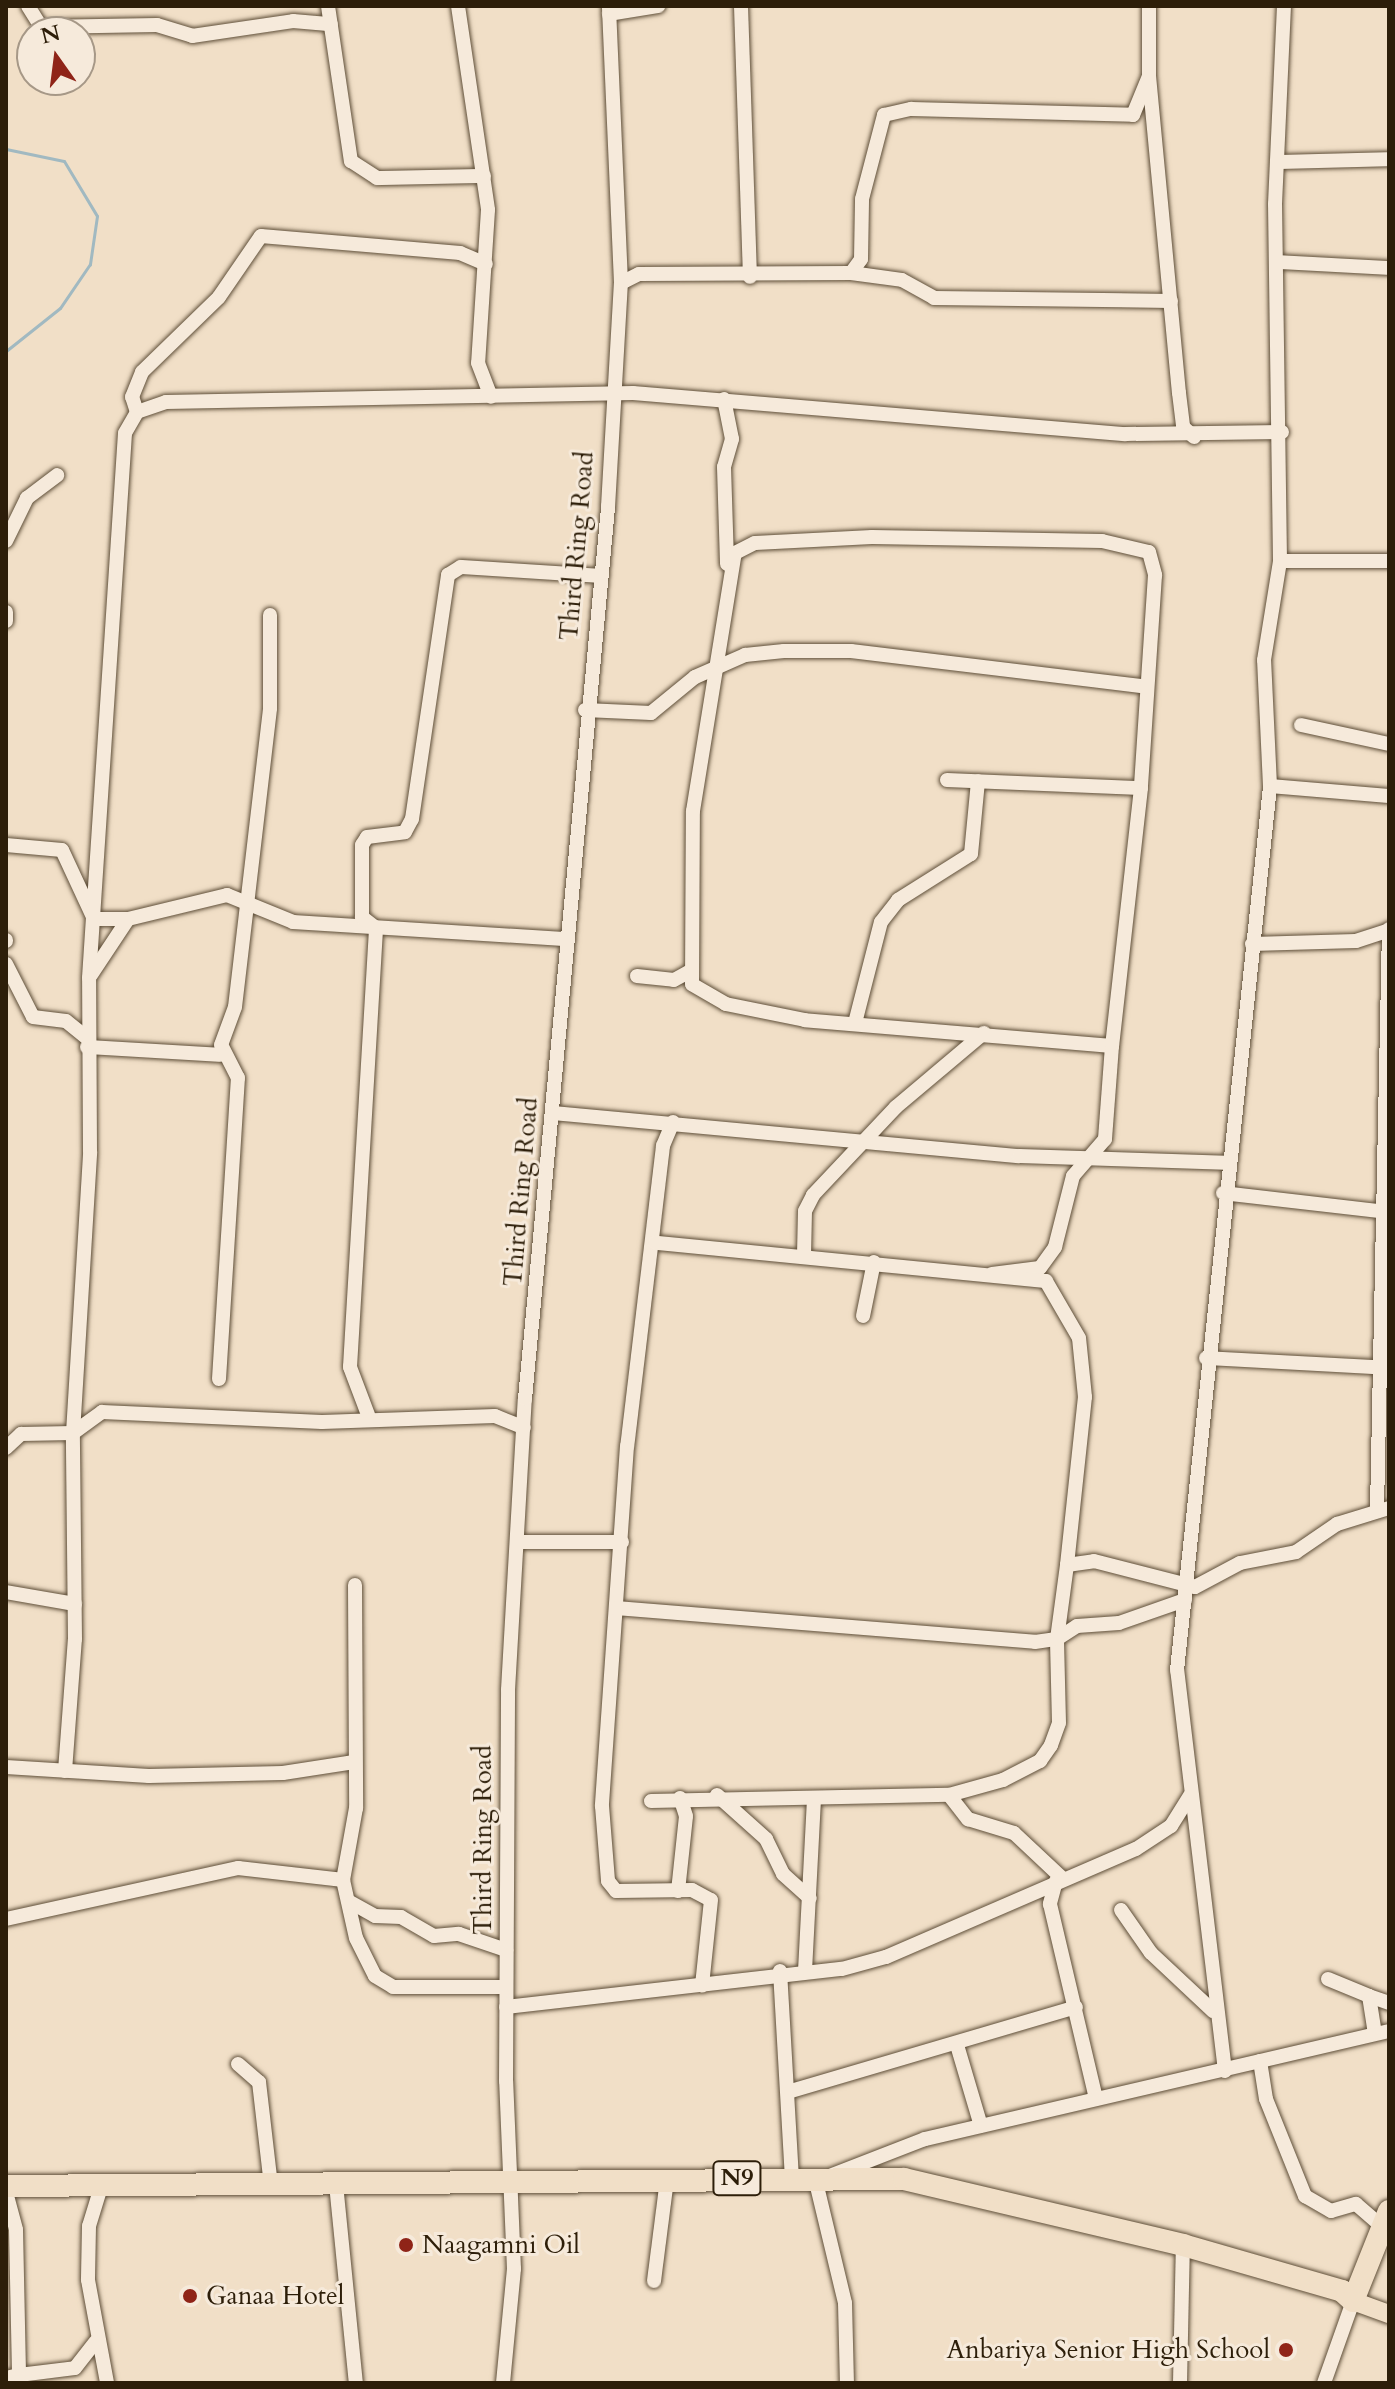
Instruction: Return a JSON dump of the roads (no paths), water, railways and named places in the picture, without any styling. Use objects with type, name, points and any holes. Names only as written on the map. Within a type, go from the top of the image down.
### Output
[{"type":"highway","name":"N9","points":[[6,2189],[667,2179],[914,2181],[1183,2245],[1342,2291],[1353,2301]]},
{"type":"highway","points":[[1353,2301],[1386,2219]]},
{"type":"main road","points":[[1353,2301],[1389,2314]]},
{"type":"street","points":[[28,6],[32,20],[50,27],[157,25],[192,36],[293,21],[331,24]]},
{"type":"street","points":[[328,6],[351,161],[360,170],[377,178],[484,176]]},
{"type":"street","points":[[458,6],[484,176],[486,264],[478,363],[491,397]]},
{"type":"street","points":[[609,10],[658,6]]},
{"type":"street","points":[[1149,6],[1149,76],[1183,427],[1194,437]]},
{"type":"street","points":[[1225,2071],[1213,2011],[1214,1953],[1177,1710],[1206,1358],[1270,786],[1264,660],[1280,561],[1282,432],[1277,162],[1284,6]]},
{"type":"street","points":[[746,8],[750,277]]},
{"type":"street","name":"Third Ring Road","points":[[503,2383],[514,2269],[506,1950],[517,1542],[525,1399],[553,1113],[621,283],[609,10]]},
{"type":"street","points":[[851,273],[861,259],[862,199],[884,115],[911,109],[1133,115],[1149,76]]},
{"type":"street","points":[[1277,162],[1389,159]]},
{"type":"street","points":[[137,412],[132,397],[142,372],[219,297],[261,236],[460,253],[486,264]]},
{"type":"street","points":[[1278,262],[1389,268]]},
{"type":"street","points":[[621,283],[639,274],[750,277],[851,273],[902,280],[934,298],[1171,301]]},
{"type":"street","points":[[65,1771],[75,1604],[73,1433],[90,1152],[89,978],[125,433],[137,412],[166,402],[614,397],[724,399],[1194,437],[1282,432]]},
{"type":"street","points":[[724,399],[732,439],[724,467],[727,564],[722,665],[693,811],[692,984],[726,1004],[855,1023],[1112,1046]]},
{"type":"street","points":[[6,541],[27,498],[57,475]]},
{"type":"street","points":[[727,564],[755,543],[825,538],[1102,541],[1149,552],[1155,575],[1141,788],[1112,1046],[1105,1139],[1073,1176],[1067,1221],[1040,1268],[992,1274]]},
{"type":"street","points":[[1280,561],[1389,561]]},
{"type":"street","points":[[376,928],[362,917],[362,845],[367,837],[405,832],[412,819],[442,585],[461,567],[599,576]]},
{"type":"street","points":[[6,612],[6,621]]},
{"type":"street","points":[[220,1055],[235,1007],[242,901],[273,680],[270,615]]},
{"type":"street","points":[[585,710],[651,713],[722,665],[784,651],[851,651],[1147,687]]},
{"type":"street","points":[[1301,725],[1389,744]]},
{"type":"street","points":[[947,780],[1141,788]]},
{"type":"street","points":[[855,1023],[881,922],[898,900],[971,854],[978,781]]},
{"type":"street","points":[[1270,786],[1389,796]]},
{"type":"street","points":[[6,845],[62,850],[94,919]]},
{"type":"street","points":[[94,919],[128,919],[211,895],[242,901],[293,922],[567,939]]},
{"type":"street","points":[[89,978],[128,919]]},
{"type":"street","points":[[370,1420],[350,1367],[376,928]]},
{"type":"street","points":[[616,1608],[1057,1639],[1077,1626],[1119,1623],[1186,1594],[1240,1563],[1296,1552],[1337,1524],[1383,1509],[1384,1236],[1379,1211],[1388,930],[1356,941],[1252,944]]},
{"type":"street","points":[[6,964],[33,1017],[66,1021],[87,1043],[220,1055],[238,1078],[219,1379]]},
{"type":"street","points":[[637,976],[674,980],[690,971]]},
{"type":"street","points":[[948,1031],[954,1054]]},
{"type":"street","points":[[804,1255],[805,1211],[813,1195],[954,1054],[984,1033]]},
{"type":"street","points":[[553,1113],[1090,1158],[1226,1163]]},
{"type":"street","points":[[651,1121],[663,1146]]},
{"type":"street","points":[[673,1122],[663,1146],[603,1760],[608,1881],[616,1891],[705,1891],[711,1900],[702,1986]]},
{"type":"street","points":[[1105,1139],[1123,1160]]},
{"type":"street","points":[[1223,1193],[1379,1211]]},
{"type":"street","points":[[651,1801],[717,1795],[814,1800],[949,1795],[1040,1761],[1059,1723],[1057,1639],[1085,1397],[1079,1338],[1046,1281],[804,1255],[655,1243]]},
{"type":"street","points":[[863,1316],[874,1262]]},
{"type":"street","points":[[1206,1358],[1382,1367]]},
{"type":"street","points":[[495,1416],[525,1399]]},
{"type":"street","points":[[6,1448],[21,1434],[73,1433],[102,1412],[370,1420],[495,1416],[524,1428]]},
{"type":"street","points":[[517,1542],[622,1542]]},
{"type":"street","points":[[1067,1565],[1094,1561],[1186,1594]]},
{"type":"street","points":[[355,1585],[361,1650],[354,1762],[356,1808],[343,1880],[356,1938],[375,1976],[393,1987],[506,1987]]},
{"type":"street","points":[[6,1592],[75,1604]]},
{"type":"street","points":[[6,1767],[65,1771],[283,1773],[354,1762]]},
{"type":"street","points":[[717,1795],[766,1839],[783,1874],[810,1898]]},
{"type":"street","points":[[949,1795],[968,1819],[1014,1833],[1059,1880]]},
{"type":"street","points":[[1171,1826],[1190,1795]]},
{"type":"street","points":[[678,1891],[686,1816],[680,1798]]},
{"type":"street","points":[[805,1971],[814,1800]]},
{"type":"street","points":[[506,2007],[702,1986],[780,1971],[805,1971],[886,1957],[1036,1891],[1171,1826],[1195,1828]]},
{"type":"street","points":[[6,1919],[238,1868],[343,1880]]},
{"type":"street","points":[[1050,1904],[1059,1880]]},
{"type":"street","points":[[1036,1891],[1050,1904],[1096,2099]]},
{"type":"street","points":[[350,1902],[375,1916],[401,1917],[434,1936],[459,1934],[506,1950]]},
{"type":"street","points":[[1121,1910],[1151,1953],[1213,2011]]},
{"type":"street","points":[[780,1971],[791,2091],[792,2179]]},
{"type":"street","points":[[1328,1979],[1389,2003]]},
{"type":"street","points":[[847,2383],[845,2303],[820,2178],[861,2158],[981,2126],[1382,2033],[1369,1996]]},
{"type":"street","points":[[791,2091],[957,2045],[1076,2007]]},
{"type":"street","points":[[957,2045],[981,2126]]},
{"type":"street","points":[[1260,2061],[1266,2099],[1305,2196],[1331,2211],[1356,2204],[1386,2219]]},
{"type":"street","points":[[238,2064],[259,2082],[271,2185]]},
{"type":"street","points":[[654,2281],[667,2179]]},
{"type":"street","points":[[336,2184],[353,2382]]},
{"type":"street","points":[[101,2187],[89,2226],[95,2342],[106,2380]]},
{"type":"street","points":[[6,2189],[16,2230],[12,2377],[75,2368],[106,2380]]},
{"type":"street","points":[[1180,2383],[1183,2245]]},
{"type":"street","points":[[1324,2383],[1353,2301]]},
{"type":"street","points":[[75,2368],[95,2342]]},
{"type":"waterway","points":[[6,149],[64,161],[97,216],[90,264],[60,308],[6,351]]},
{"type":"place","name":"Naagamni Oil","points":[[406,2245]]},
{"type":"place","name":"Ganaa Hotel","points":[[190,2296]]},
{"type":"place","name":"Anbariya Senior High School","points":[[1286,2350]]}]
